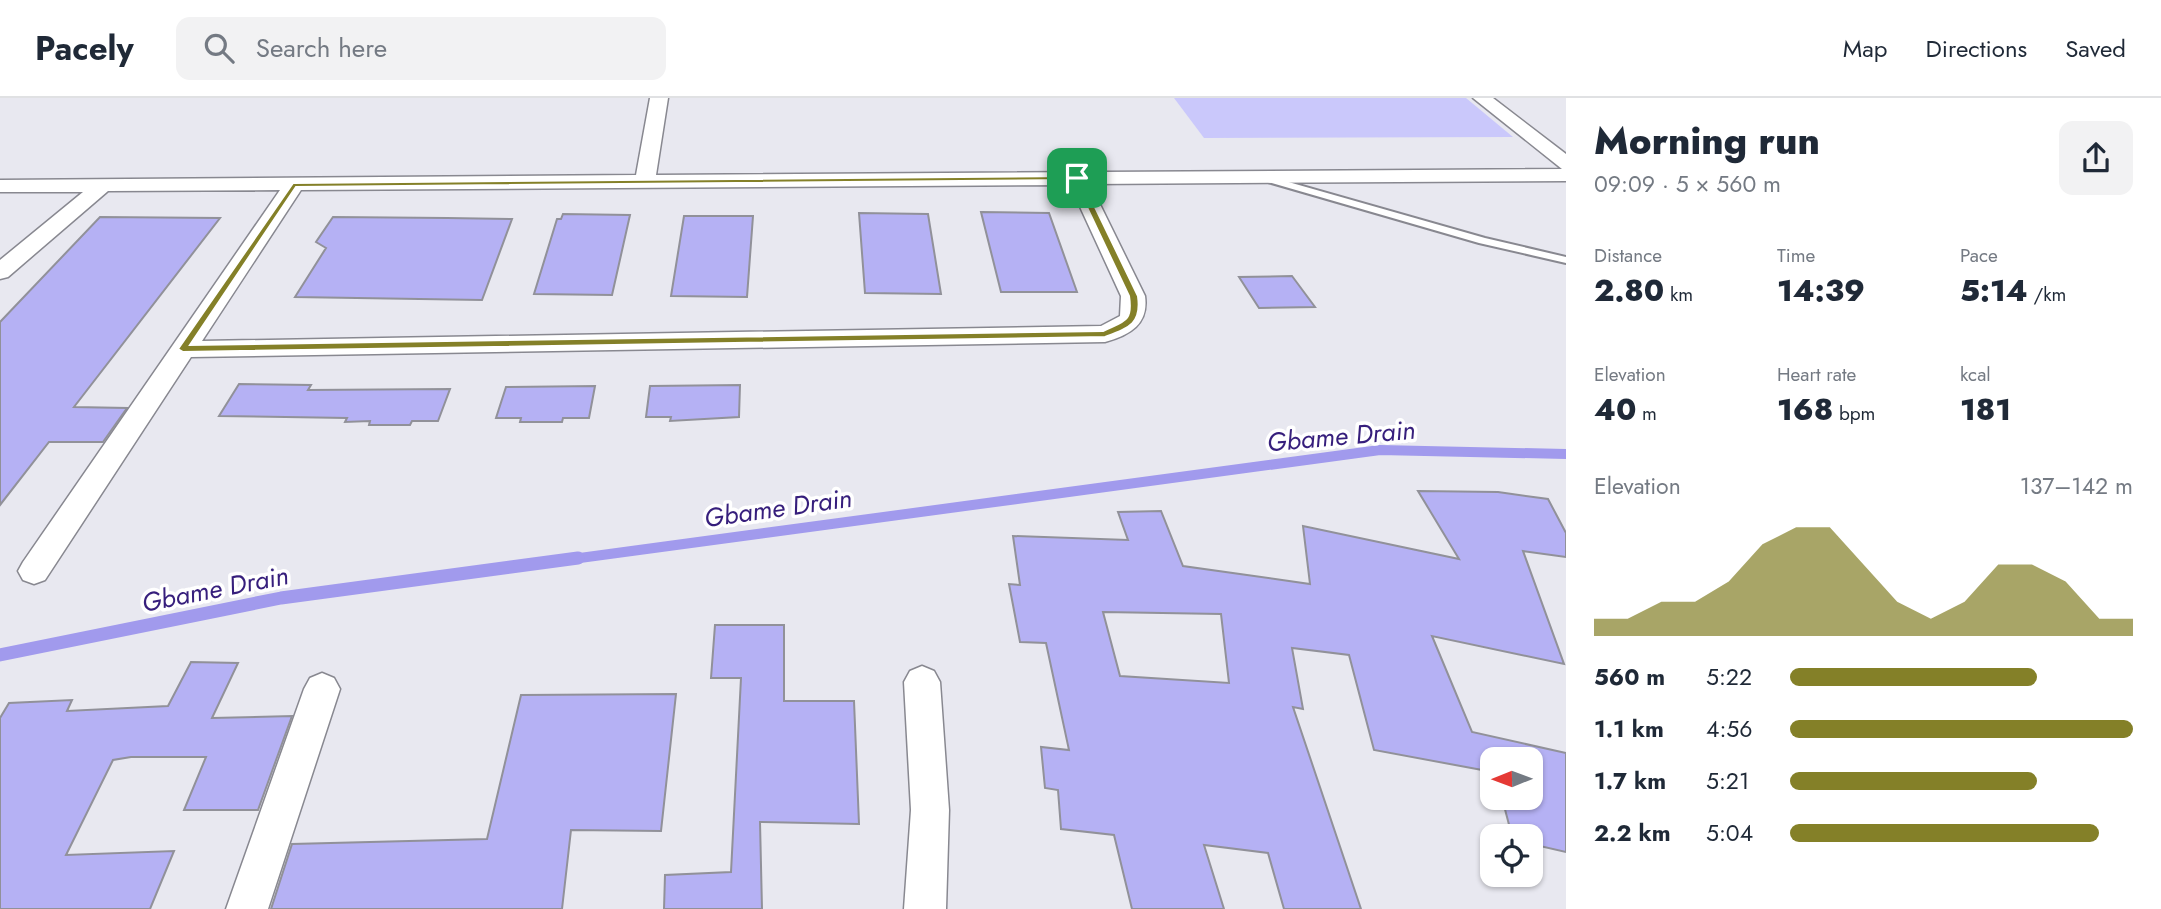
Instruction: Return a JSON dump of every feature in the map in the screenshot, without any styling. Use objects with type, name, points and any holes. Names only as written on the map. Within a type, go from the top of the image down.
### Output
[{"type":"street","points":[[645,182],[659,98]]},
{"type":"street","points":[[1482,98],[1566,164]]},
{"type":"street","points":[[0,186],[1566,175]]},
{"type":"street","points":[[183,349],[1105,334],[1132,321],[1136,312],[1133,296],[1077,178]]},
{"type":"street","points":[[0,272],[103,185]]},
{"type":"street","points":[[34,571],[293,185]]},
{"type":"street","points":[[922,682],[930,810],[925,909]]},
{"type":"street","points":[[247,909],[322,690]]},
{"type":"lane","points":[[1263,178],[1483,241],[1566,260]]},
{"type":"shaded area","points":[[1174,98],[1466,98],[1513,137],[1204,138]]},
{"type":"building","points":[[981,212],[1049,213],[1077,292],[1001,292]]},
{"type":"building","points":[[859,213],[928,214],[941,294],[865,293]]},
{"type":"building","points":[[563,214],[630,215],[612,295],[534,294],[557,219],[561,219]]},
{"type":"building","points":[[684,216],[753,216],[747,297],[671,296]]},
{"type":"building","points":[[100,217],[220,218],[74,407],[127,408],[103,442],[49,442],[0,505],[0,322]]},
{"type":"building","points":[[333,217],[512,219],[482,300],[295,297],[326,248],[316,242]]},
{"type":"building","points":[[1292,276],[1315,307],[1259,308],[1239,277]]},
{"type":"building","points":[[239,384],[311,385],[308,390],[450,389],[438,421],[412,421],[410,425],[369,425],[370,421],[345,422],[347,418],[219,416]]},
{"type":"building","points":[[740,385],[739,417],[670,421],[671,417],[646,417],[650,386]]},
{"type":"building","points":[[595,386],[589,418],[563,418],[562,422],[520,422],[521,418],[496,418],[506,387]]},
{"type":"building","points":[[1418,491],[1498,492],[1548,499],[1566,533],[1566,557],[1523,551],[1564,664],[1432,636],[1472,732],[1539,747],[1480,747],[1480,770],[1374,750],[1349,655],[1292,648],[1303,709],[1293,707],[1361,909],[1284,909],[1268,853],[1204,845],[1224,909],[1132,909],[1114,835],[1061,829],[1058,790],[1045,788],[1041,747],[1069,750],[1046,643],[1020,642],[1009,584],[1020,585],[1013,536],[1128,540],[1118,512],[1161,511],[1183,566],[1310,584],[1303,526],[1459,559]],"holes":[[[1103,612],[1221,614],[1229,683],[1120,676]]]},
{"type":"building","points":[[715,625],[784,625],[784,701],[854,701],[859,824],[760,822],[762,909],[664,909],[665,875],[731,872],[741,678],[711,678]]},
{"type":"building","points":[[191,662],[238,663],[212,718],[292,716],[258,810],[184,810],[206,757],[131,757],[113,760],[66,855],[174,851],[150,909],[0,909],[0,718],[9,703],[72,700],[67,711],[168,706]]},
{"type":"building","points":[[676,694],[661,831],[571,830],[562,909],[271,909],[292,844],[487,839],[521,695]]},
{"type":"building","points":[[1544,748],[1566,753],[1566,852],[1543,847],[1543,824],[1509,824],[1505,810],[1544,810]]},
{"type":"waterway","name":"Gbame Drain","points":[[565,560],[1380,450],[1566,454]]},
{"type":"waterway","name":"Gbame Drain","points":[[0,655],[281,598],[578,558]]},
{"type":"route","points":[[1077,178],[1133,296],[1136,312],[1132,321],[1105,334],[1082,337],[183,349],[293,185],[1077,178]]}]
